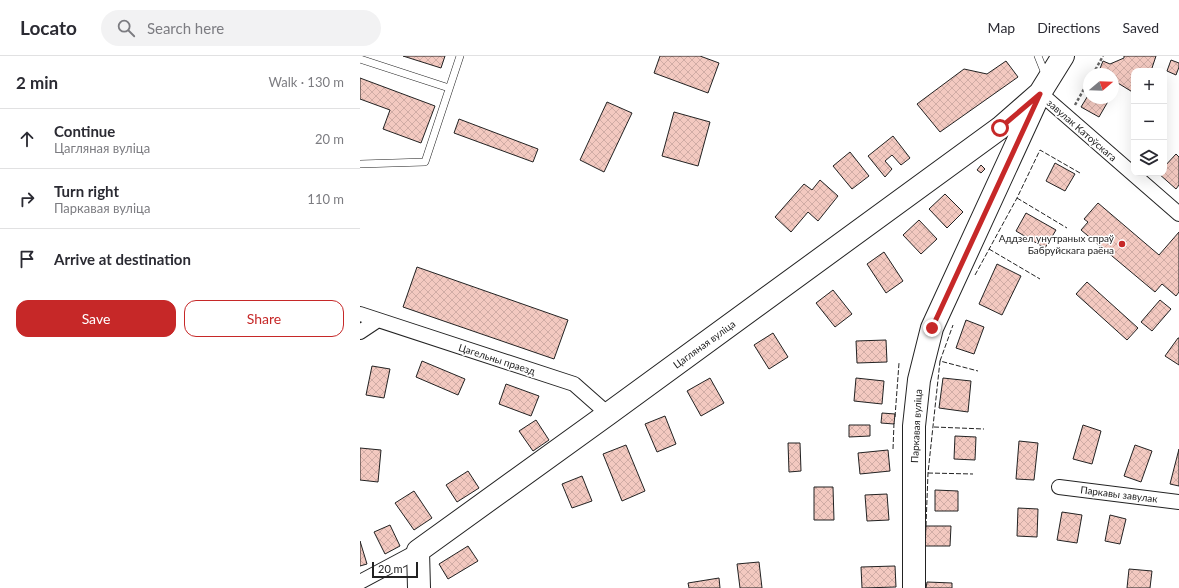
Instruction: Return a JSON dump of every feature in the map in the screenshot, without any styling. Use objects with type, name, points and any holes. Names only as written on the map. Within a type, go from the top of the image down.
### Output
[{"type":"main road","name":"Паркавая вуліца","points":[[914,588],[914,426],[918,380],[932,328],[1044,87],[1062,56]]},
{"type":"main road","name":"Цагляная вуліца","points":[[418,551],[1000,128],[1044,87]]},
{"type":"main road","points":[[418,551],[419,588]]},
{"type":"street","name":"завулак Катоўскага","points":[[1044,87],[1179,214]]},
{"type":"street","name":"Цагельны праезд","points":[[360,314],[574,384],[608,414]]},
{"type":"street","points":[[360,332],[378,320]]},
{"type":"street","name":"Паркавы завулак","points":[[1059,487],[1179,502]]},
{"type":"street","name":"Цагляная вуліца","points":[[360,582],[418,551]]},
{"type":"lane","points":[[360,164],[425,162],[460,56]]},
{"type":"lane","points":[[1038,56],[1044,87]]},
{"type":"lane","points":[[360,59],[449,88]]},
{"type":"path","points":[[1096,68],[1103,56]]},
{"type":"path","points":[[1074,107],[1083,91]]},
{"type":"building","points":[[403,56],[445,56],[441,68]]},
{"type":"building","points":[[660,56],[700,56],[719,63],[708,93],[654,73]]},
{"type":"building","points":[[1124,56],[1156,56],[1152,68],[1131,68],[1131,91],[1119,84],[1119,68],[1100,68],[1103,61],[1110,64],[1124,58]]},
{"type":"building","points":[[1171,60],[1179,63],[1176,75],[1167,71]]},
{"type":"building","points":[[1006,61],[1018,77],[940,132],[917,104],[964,69],[987,74]]},
{"type":"building","points":[[360,78],[435,106],[421,143],[383,129],[390,110],[360,99]]},
{"type":"building","points":[[607,102],[632,113],[604,172],[580,160]]},
{"type":"building","points":[[1083,104],[1107,104],[1099,117],[1081,107]]},
{"type":"building","points":[[674,112],[710,122],[698,166],[662,156]]},
{"type":"building","points":[[459,119],[538,149],[533,162],[454,133]]},
{"type":"building","points":[[893,136],[910,158],[901,165],[892,155],[885,161],[892,169],[885,177],[868,156]]},
{"type":"building","points":[[850,152],[869,176],[852,189],[833,166]]},
{"type":"building","points":[[1176,154],[1179,157],[1179,185],[1176,189],[1161,176],[1167,176],[1167,164]]},
{"type":"building","points":[[1055,163],[1075,174],[1065,191],[1046,181]]},
{"type":"building","points":[[981,165],[985,169],[981,173],[977,170]]},
{"type":"building","points":[[820,180],[838,196],[818,221],[808,212],[791,232],[775,217],[804,184],[812,190]]},
{"type":"building","points":[[945,194],[963,212],[947,228],[929,209]]},
{"type":"building","name":"Аддзел унутраных спраў Бабруйскага раёна","points":[[1098,203],[1159,255],[1179,232],[1179,292],[1176,296],[1162,284],[1155,292],[1081,230],[1088,222],[1084,219]]},
{"type":"building","points":[[1026,213],[1056,230],[1045,248],[1016,231]]},
{"type":"building","points":[[919,220],[937,239],[921,254],[903,235]]},
{"type":"building","points":[[884,252],[903,281],[886,293],[867,264]]},
{"type":"building","points":[[997,264],[1021,276],[1002,315],[979,304]]},
{"type":"building","points":[[417,267],[568,320],[554,359],[403,307]]},
{"type":"building","points":[[1087,282],[1138,328],[1127,340],[1076,294]]},
{"type":"building","points":[[833,290],[852,314],[835,327],[816,303]]},
{"type":"building","points":[[1160,300],[1171,309],[1152,331],[1141,322]]},
{"type":"building","points":[[966,320],[984,327],[974,354],[956,348]]},
{"type":"building","points":[[773,333],[788,357],[769,369],[754,345]]},
{"type":"building","points":[[1179,338],[1179,365],[1165,356]]},
{"type":"building","points":[[886,340],[887,362],[857,363],[856,341]]},
{"type":"building","points":[[422,361],[465,379],[458,395],[416,377]]},
{"type":"building","points":[[372,366],[390,369],[384,398],[366,395]]},
{"type":"building","points":[[710,378],[724,403],[701,416],[687,391]]},
{"type":"building","points":[[856,378],[884,381],[882,404],[854,401]]},
{"type":"building","points":[[943,378],[971,381],[968,412],[939,408]]},
{"type":"building","points":[[506,384],[539,396],[531,416],[499,404]]},
{"type":"building","points":[[882,413],[895,414],[894,424],[881,423]]},
{"type":"building","points":[[665,416],[676,444],[657,452],[645,424]]},
{"type":"building","points":[[536,420],[549,440],[533,451],[519,431]]},
{"type":"building","points":[[849,425],[870,425],[870,436],[849,437]]},
{"type":"building","points":[[1083,425],[1101,431],[1092,464],[1073,459]]},
{"type":"building","points":[[955,436],[976,437],[975,460],[954,459]]},
{"type":"building","points":[[1019,441],[1038,443],[1034,480],[1016,479]]},
{"type":"building","points":[[788,443],[800,443],[801,471],[789,472]]},
{"type":"building","points":[[626,445],[645,491],[622,501],[603,454]]},
{"type":"building","points":[[1135,445],[1152,451],[1141,482],[1124,476]]},
{"type":"building","points":[[360,448],[381,450],[378,482],[360,480]]},
{"type":"building","points":[[1179,449],[1179,486],[1170,484]]},
{"type":"building","points":[[888,450],[890,471],[860,474],[858,453]]},
{"type":"building","points":[[468,471],[479,488],[457,502],[446,485]]},
{"type":"building","points":[[582,476],[592,501],[572,508],[562,484]]},
{"type":"building","points":[[814,487],[833,487],[834,520],[814,520]]},
{"type":"building","points":[[935,490],[958,491],[958,511],[935,511]]},
{"type":"building","points":[[414,491],[432,518],[414,530],[395,503]]},
{"type":"building","points":[[887,494],[889,520],[867,521],[865,495]]},
{"type":"building","points":[[1018,508],[1038,509],[1037,537],[1017,536]]},
{"type":"building","points":[[1062,512],[1082,515],[1077,543],[1057,540]]},
{"type":"building","points":[[1110,515],[1126,519],[1120,544],[1105,541]]},
{"type":"building","points":[[390,525],[400,546],[385,554],[374,532]]},
{"type":"building","points":[[926,526],[951,526],[950,546],[925,546]]},
{"type":"building","points":[[360,541],[367,564],[360,566]]},
{"type":"building","points":[[468,546],[478,561],[448,579],[439,564]]},
{"type":"building","points":[[759,562],[762,588],[740,588],[737,564]]},
{"type":"building","points":[[895,566],[896,587],[862,588],[861,567]]},
{"type":"building","points":[[1129,569],[1152,571],[1150,588],[1127,588]]},
{"type":"building","points":[[719,578],[720,588],[689,588],[688,583]]},
{"type":"building","points":[[927,582],[952,583],[952,588],[926,588]]},
{"type":"fence","points":[[975,275],[1017,198],[1040,150],[1080,173]]},
{"type":"fence","points":[[1017,198],[1067,228]]},
{"type":"fence","points":[[989,249],[1040,279]]},
{"type":"fence","points":[[940,361],[953,325]]},
{"type":"fence","points":[[926,526],[928,473],[940,361],[978,371]]},
{"type":"fence","points":[[895,417],[899,363]]},
{"type":"fence","points":[[893,449],[894,423]]},
{"type":"fence","points":[[934,427],[984,429]]},
{"type":"fence","points":[[928,473],[973,474]]},
{"type":"place","name":"Аддзел унутраных спраў Бабруйскага раёна","points":[[1122,244]]},
{"type":"route","points":[[932,328],[1040,94],[1000,128]]}]
